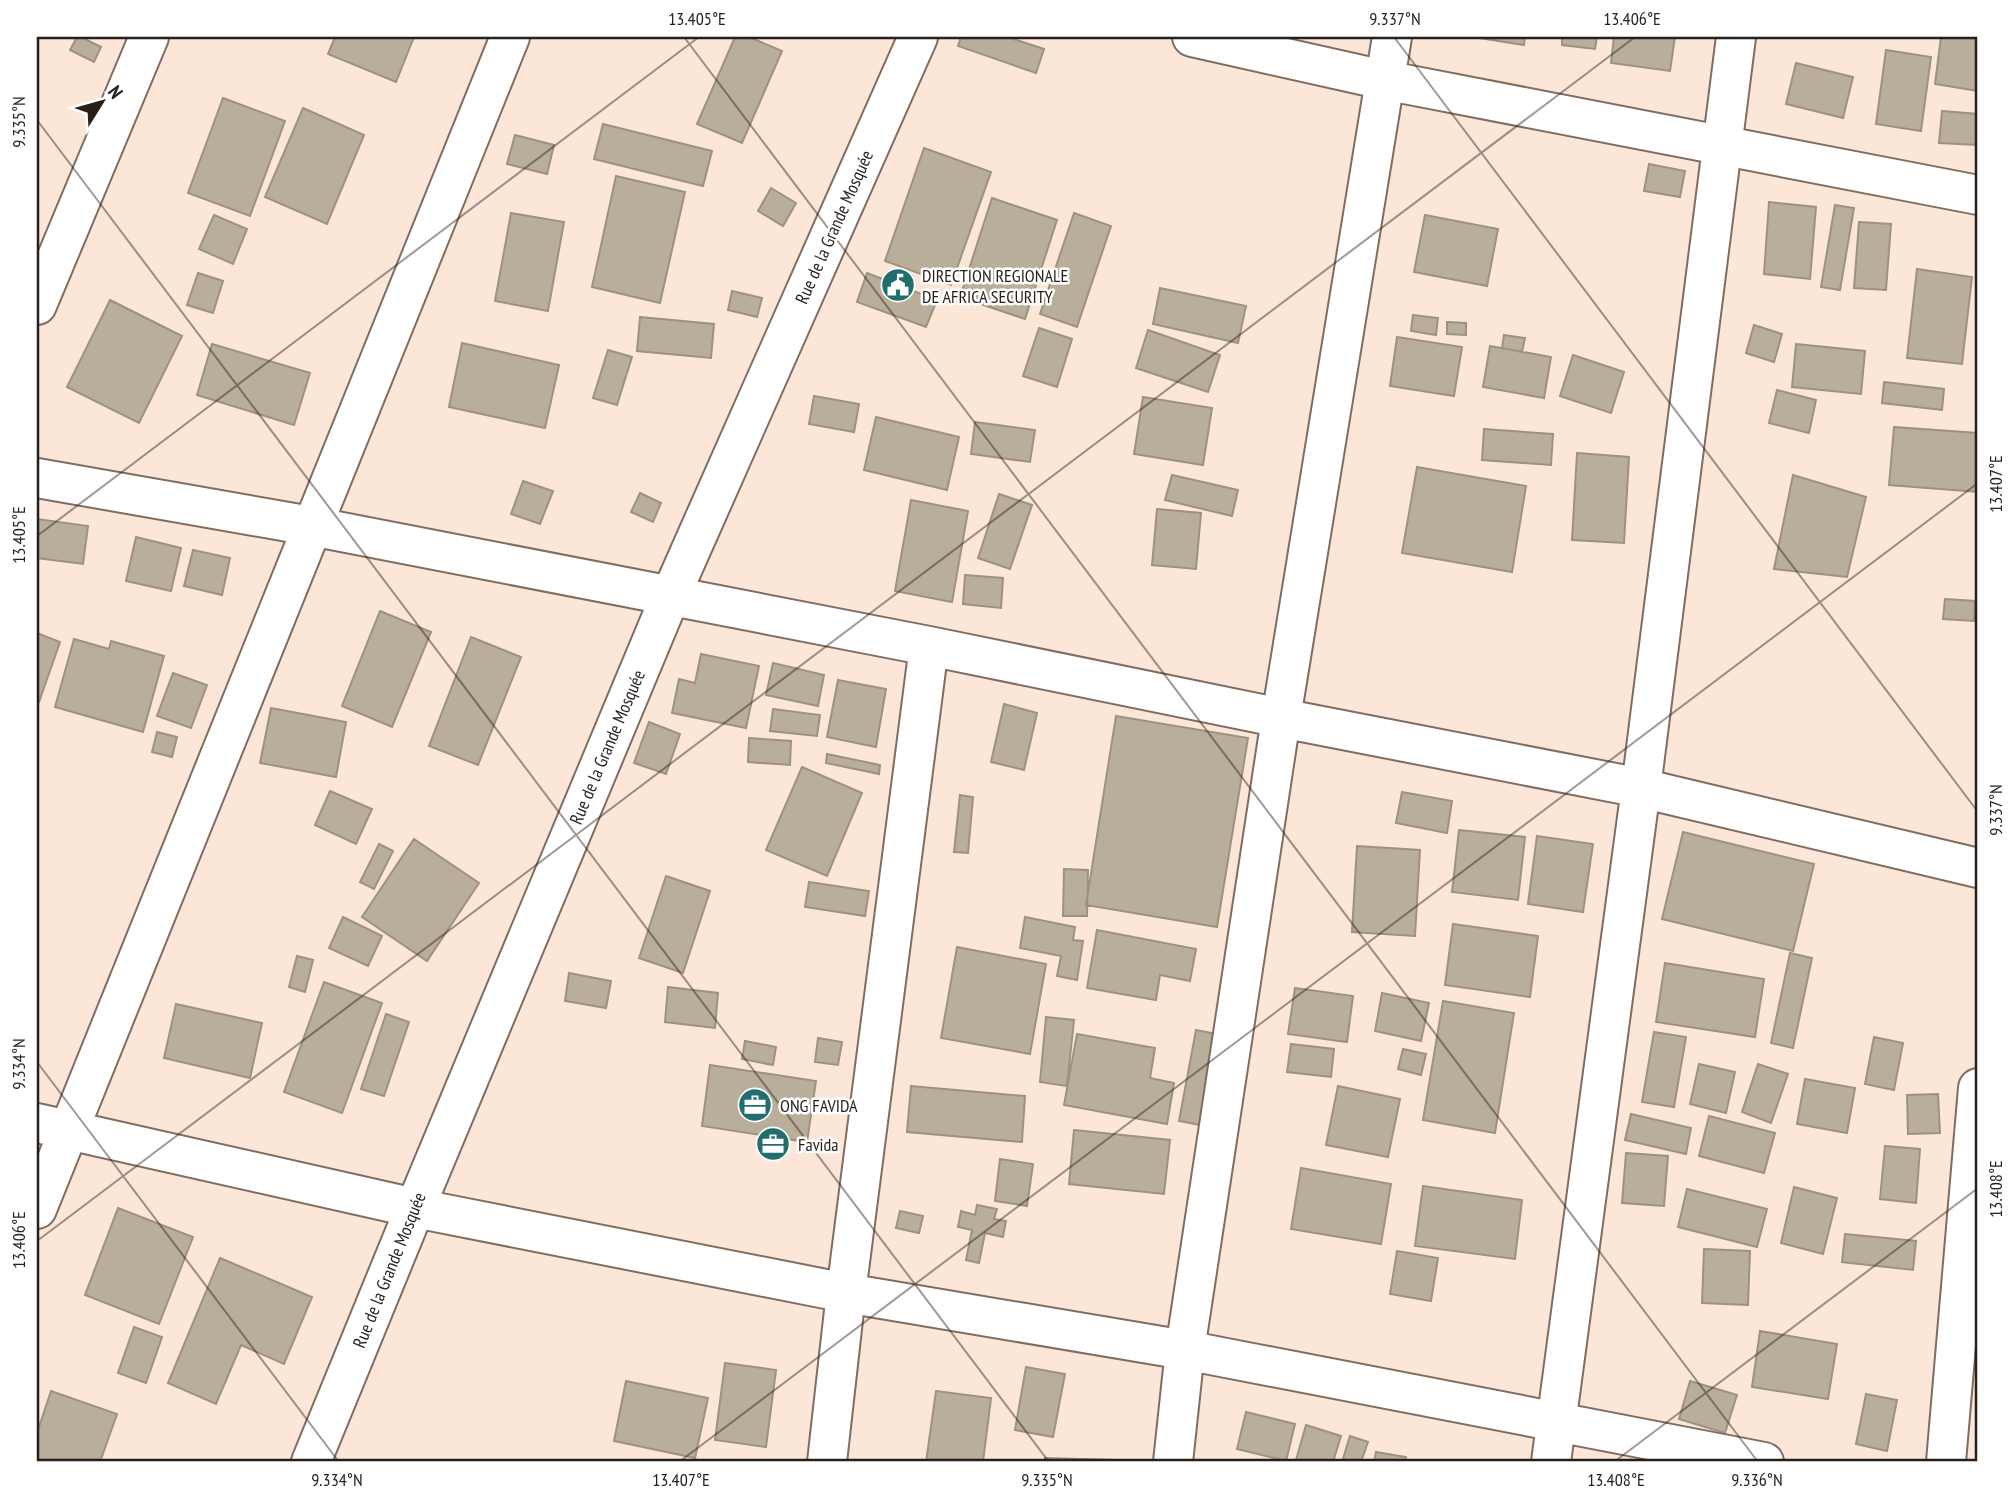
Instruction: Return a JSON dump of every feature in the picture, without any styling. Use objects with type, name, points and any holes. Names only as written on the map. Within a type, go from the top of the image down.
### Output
[{"type":"street","points":[[37,305],[149,37]]},
{"type":"street","points":[[37,1209],[52,1127],[311,526],[510,37]]},
{"type":"street","name":"Rue de la Grande Mosquée","points":[[311,1462],[670,597],[918,37]]},
{"type":"street","points":[[1192,37],[1384,80],[1978,195]]},
{"type":"street","points":[[1173,1462],[1185,1350],[1281,718],[1392,37]]},
{"type":"street","points":[[1551,1462],[1641,788],[1736,37]]},
{"type":"street","points":[[37,478],[311,526],[1641,788],[1978,867]]},
{"type":"street","points":[[827,1462],[846,1293],[929,646]]},
{"type":"street","points":[[1946,1462],[1978,1088]]},
{"type":"street","points":[[52,1127],[415,1208],[846,1293],[1185,1350],[1764,1462]]},
{"type":"building","points":[[77,37],[101,47],[94,62],[70,50]]},
{"type":"building","points":[[335,37],[414,37],[396,82],[328,54]]},
{"type":"building","points":[[735,37],[749,37],[782,51],[742,143],[697,124]]},
{"type":"building","points":[[961,37],[1007,37],[1044,49],[1036,73],[958,46]]},
{"type":"building","points":[[1473,37],[1525,37],[1524,45]]},
{"type":"building","points":[[1562,37],[1597,37],[1595,49],[1562,45]]},
{"type":"building","points":[[1614,37],[1675,37],[1670,71],[1611,63]]},
{"type":"building","points":[[1941,37],[1978,37],[1978,91],[1935,84]]},
{"type":"building","points":[[1886,50],[1931,57],[1921,131],[1876,124]]},
{"type":"building","points":[[1796,63],[1853,77],[1843,118],[1786,104]]},
{"type":"building","points":[[223,98],[285,121],[250,216],[188,193]]},
{"type":"building","points":[[303,108],[364,135],[327,224],[265,197]]},
{"type":"building","points":[[1942,111],[1978,114],[1978,145],[1939,143]]},
{"type":"building","points":[[603,124],[712,151],[703,186],[594,159]]},
{"type":"building","points":[[515,135],[554,145],[547,174],[507,164]]},
{"type":"building","points":[[924,148],[991,172],[951,285],[885,261]]},
{"type":"building","points":[[1649,164],[1685,171],[1680,197],[1644,191]]},
{"type":"building","points":[[616,176],[685,192],[660,303],[592,287]]},
{"type":"building","points":[[771,188],[796,203],[783,226],[758,211]]},
{"type":"building","points":[[992,198],[1057,220],[1025,319],[960,297]]},
{"type":"building","points":[[1769,202],[1816,207],[1810,279],[1764,274]]},
{"type":"building","points":[[1835,205],[1854,208],[1840,290],[1821,287]]},
{"type":"building","points":[[511,213],[564,222],[548,311],[495,301]]},
{"type":"building","points":[[1074,213],[1111,226],[1077,327],[1040,314]]},
{"type":"building","points":[[214,215],[247,229],[233,264],[199,249]]},
{"type":"building","points":[[1425,215],[1498,229],[1487,286],[1414,272]]},
{"type":"building","points":[[1859,222],[1891,224],[1886,290],[1854,288]]},
{"type":"building","points":[[1917,269],[1972,277],[1962,364],[1907,358]]},
{"type":"building","points":[[198,273],[223,281],[213,313],[187,305]]},
{"type":"building","points":[[867,273],[937,300],[926,327],[857,302]]},
{"type":"building","points":[[1160,288],[1246,306],[1238,343],[1153,324]]},
{"type":"building","points":[[732,291],[762,298],[757,317],[728,310]]},
{"type":"building","points":[[110,300],[182,336],[139,423],[67,387]]},
{"type":"building","points":[[1413,315],[1438,318],[1436,335],[1411,331]]},
{"type":"building","points":[[640,317],[714,324],[711,358],[637,351]]},
{"type":"building","points":[[1447,322],[1466,323],[1466,335],[1447,334]]},
{"type":"building","points":[[1754,325],[1782,334],[1774,362],[1746,353]]},
{"type":"building","points":[[1039,328],[1072,339],[1057,387],[1023,376]]},
{"type":"building","points":[[1148,330],[1220,355],[1208,392],[1136,368]]},
{"type":"building","points":[[1504,335],[1525,338],[1522,352],[1502,348]]},
{"type":"building","points":[[1397,337],[1462,347],[1454,396],[1390,386]]},
{"type":"building","points":[[462,343],[559,365],[545,428],[449,407]]},
{"type":"building","points":[[212,344],[310,373],[294,425],[197,395]]},
{"type":"building","points":[[1796,344],[1865,351],[1861,394],[1792,387]]},
{"type":"building","points":[[1490,346],[1551,357],[1544,398],[1483,387]]},
{"type":"building","points":[[608,350],[632,357],[617,405],[593,398]]},
{"type":"building","points":[[1573,355],[1624,372],[1611,413],[1560,396]]},
{"type":"building","points":[[1884,382],[1944,389],[1942,410],[1882,403]]},
{"type":"building","points":[[1777,390],[1816,400],[1809,433],[1769,423]]},
{"type":"building","points":[[814,396],[859,404],[854,432],[809,424]]},
{"type":"building","points":[[1143,397],[1212,408],[1203,465],[1134,454]]},
{"type":"building","points":[[876,417],[959,437],[947,490],[864,470]]},
{"type":"building","points":[[975,422],[1035,430],[1030,462],[971,454]]},
{"type":"building","points":[[1894,427],[1978,433],[1978,492],[1889,485]]},
{"type":"building","points":[[1484,429],[1553,434],[1551,465],[1482,460]]},
{"type":"building","points":[[1577,453],[1629,457],[1624,543],[1572,540]]},
{"type":"building","points":[[1417,467],[1526,486],[1512,572],[1402,553]]},
{"type":"building","points":[[1172,475],[1238,490],[1232,516],[1165,500]]},
{"type":"building","points":[[1793,475],[1866,497],[1847,577],[1774,569]]},
{"type":"building","points":[[523,481],[553,491],[540,524],[511,514]]},
{"type":"building","points":[[640,493],[661,503],[653,522],[631,512]]},
{"type":"building","points":[[999,494],[1032,505],[1010,569],[978,558]]},
{"type":"building","points":[[911,500],[968,511],[952,602],[895,591]]},
{"type":"building","points":[[1157,509],[1201,513],[1196,569],[1152,565]]},
{"type":"building","points":[[37,519],[88,526],[83,564],[37,558]]},
{"type":"building","points":[[136,537],[181,548],[171,591],[126,581]]},
{"type":"building","points":[[193,550],[230,558],[222,595],[184,586]]},
{"type":"building","points":[[965,575],[1003,578],[1001,608],[963,604]]},
{"type":"building","points":[[1945,599],[1975,601],[1974,621],[1943,619]]},
{"type":"building","points":[[380,611],[431,632],[392,727],[342,706]]},
{"type":"building","points":[[37,633],[60,642],[39,702],[37,702]]},
{"type":"building","points":[[471,637],[521,657],[478,765],[429,746]]},
{"type":"building","points":[[74,639],[109,649],[111,641],[164,656],[143,732],[55,707]]},
{"type":"building","points":[[701,654],[759,666],[746,728],[672,713],[679,679],[695,683]]},
{"type":"building","points":[[773,663],[824,675],[818,706],[766,695]]},
{"type":"building","points":[[173,673],[207,685],[191,728],[157,716]]},
{"type":"building","points":[[838,680],[886,689],[876,747],[827,737]]},
{"type":"building","points":[[1004,704],[1037,713],[1024,770],[991,762]]},
{"type":"building","points":[[271,708],[346,722],[336,777],[260,763]]},
{"type":"building","points":[[773,709],[820,715],[817,736],[770,731]]},
{"type":"building","points":[[1116,716],[1248,738],[1217,927],[1086,905]]},
{"type":"building","points":[[649,722],[680,734],[666,774],[634,763]]},
{"type":"building","points":[[157,732],[177,737],[172,757],[152,752]]},
{"type":"building","points":[[749,738],[791,741],[790,765],[748,762]]},
{"type":"building","points":[[827,754],[880,765],[879,774],[826,763]]},
{"type":"building","points":[[802,767],[862,793],[827,876],[766,850]]},
{"type":"building","points":[[330,791],[372,809],[356,844],[315,825]]},
{"type":"building","points":[[1402,792],[1452,801],[1447,833],[1396,823]]},
{"type":"building","points":[[960,795],[973,797],[968,853],[954,852]]},
{"type":"building","points":[[1459,830],[1525,837],[1518,900],[1452,892]]},
{"type":"building","points":[[1683,832],[1814,864],[1793,951],[1662,919]]},
{"type":"building","points":[[1537,836],[1593,844],[1583,912],[1528,904]]},
{"type":"building","points":[[414,839],[479,883],[427,961],[362,917]]},
{"type":"building","points":[[379,844],[393,851],[374,889],[360,882]]},
{"type":"building","points":[[1357,846],[1420,850],[1415,936],[1352,932]]},
{"type":"building","points":[[1064,869],[1088,870],[1087,916],[1063,916]]},
{"type":"building","points":[[666,876],[710,891],[683,973],[639,958]]},
{"type":"building","points":[[809,882],[869,891],[865,916],[805,907]]},
{"type":"building","points":[[343,917],[382,936],[368,966],[329,948]]},
{"type":"building","points":[[1025,917],[1075,927],[1073,940],[1083,941],[1077,980],[1057,976],[1061,956],[1020,948]]},
{"type":"building","points":[[1453,924],[1538,936],[1530,997],[1445,985]]},
{"type":"building","points":[[1097,930],[1196,949],[1190,981],[1160,975],[1156,1000],[1087,988]]},
{"type":"building","points":[[957,947],[1046,964],[1030,1054],[941,1038]]},
{"type":"building","points":[[1790,953],[1812,958],[1793,1048],[1771,1043]]},
{"type":"building","points":[[297,956],[313,960],[305,992],[289,987]]},
{"type":"building","points":[[1665,963],[1764,979],[1755,1037],[1656,1022]]},
{"type":"building","points":[[569,973],[611,981],[606,1008],[565,1001]]},
{"type":"building","points":[[324,982],[382,1003],[342,1113],[284,1092]]},
{"type":"building","points":[[668,987],[718,993],[715,1028],[665,1022]]},
{"type":"building","points":[[1295,988],[1353,996],[1347,1042],[1288,1034]]},
{"type":"building","points":[[1382,993],[1429,1003],[1421,1041],[1375,1031]]},
{"type":"building","points":[[1443,1001],[1514,1013],[1495,1133],[1423,1120]]},
{"type":"building","points":[[176,1004],[262,1023],[250,1078],[164,1058]]},
{"type":"building","points":[[386,1014],[409,1022],[384,1096],[361,1089]]},
{"type":"building","points":[[1046,1017],[1074,1020],[1067,1086],[1040,1082]]},
{"type":"building","points":[[1196,1030],[1217,1034],[1200,1125],[1179,1121]]},
{"type":"building","points":[[1654,1032],[1686,1037],[1674,1107],[1642,1102]]},
{"type":"building","points":[[1077,1034],[1155,1048],[1150,1078],[1174,1083],[1167,1124],[1064,1105]]},
{"type":"building","points":[[1874,1037],[1903,1043],[1894,1090],[1865,1084]]},
{"type":"building","points":[[818,1038],[842,1042],[838,1065],[815,1062]]},
{"type":"building","points":[[745,1041],[776,1047],[773,1065],[742,1059]]},
{"type":"building","points":[[1291,1044],[1334,1049],[1331,1077],[1287,1072]]},
{"type":"building","points":[[1403,1049],[1426,1054],[1421,1075],[1398,1069]]},
{"type":"building","points":[[1699,1064],[1735,1072],[1726,1113],[1690,1104]]},
{"type":"building","points":[[1758,1064],[1788,1074],[1771,1123],[1742,1112]]},
{"type":"building","points":[[710,1065],[816,1081],[807,1142],[702,1126]]},
{"type":"building","points":[[1805,1079],[1855,1088],[1847,1133],[1797,1124]]},
{"type":"building","points":[[911,1086],[1025,1096],[1022,1142],[907,1132]]},
{"type":"building","points":[[1338,1086],[1400,1099],[1388,1157],[1326,1145]]},
{"type":"building","points":[[1938,1094],[1940,1133],[1908,1134],[1907,1095]]},
{"type":"building","points":[[1631,1114],[1691,1128],[1686,1154],[1625,1140]]},
{"type":"building","points":[[1709,1116],[1775,1133],[1764,1173],[1699,1156]]},
{"type":"building","points":[[1074,1130],[1170,1140],[1164,1194],[1069,1184]]},
{"type":"building","points":[[1885,1146],[1920,1149],[1916,1203],[1880,1199]]},
{"type":"building","points":[[1626,1153],[1668,1156],[1664,1206],[1622,1203]]},
{"type":"building","points":[[1000,1159],[1033,1164],[1027,1206],[995,1201]]},
{"type":"building","points":[[1301,1168],[1391,1184],[1381,1244],[1291,1229]]},
{"type":"building","points":[[1423,1186],[1522,1200],[1515,1259],[1415,1246]]},
{"type":"building","points":[[1794,1187],[1837,1198],[1823,1254],[1781,1243]]},
{"type":"building","points":[[1687,1189],[1767,1209],[1757,1247],[1678,1227]]},
{"type":"building","points":[[977,1205],[997,1209],[994,1219],[1006,1221],[1003,1237],[985,1233],[979,1263],[966,1260],[972,1230],[958,1227],[961,1211],[975,1215]]},
{"type":"building","points":[[118,1208],[193,1237],[159,1324],[85,1295]]},
{"type":"building","points":[[900,1211],[923,1216],[919,1233],[896,1228]]},
{"type":"building","points":[[1845,1234],[1916,1241],[1913,1270],[1842,1262]]},
{"type":"building","points":[[1704,1249],[1750,1251],[1748,1305],[1702,1303]]},
{"type":"building","points":[[1397,1251],[1438,1258],[1431,1301],[1390,1294]]},
{"type":"building","points":[[220,1258],[312,1297],[284,1364],[241,1345],[216,1404],[168,1383]]},
{"type":"building","points":[[134,1327],[162,1337],[146,1383],[118,1373]]},
{"type":"building","points":[[1760,1331],[1837,1344],[1828,1399],[1752,1387]]},
{"type":"building","points":[[725,1363],[776,1370],[766,1447],[715,1440]]},
{"type":"building","points":[[1026,1367],[1065,1374],[1053,1437],[1015,1430]]},
{"type":"building","points":[[626,1381],[708,1398],[695,1458],[614,1441]]},
{"type":"building","points":[[1690,1381],[1737,1395],[1725,1433],[1679,1419]]},
{"type":"building","points":[[51,1391],[117,1414],[100,1462],[37,1462],[37,1433]]},
{"type":"building","points":[[936,1391],[991,1398],[983,1462],[926,1462]]},
{"type":"building","points":[[1866,1394],[1897,1400],[1887,1451],[1856,1444]]},
{"type":"building","points":[[1246,1412],[1295,1424],[1286,1461],[1237,1449]]},
{"type":"building","points":[[1306,1425],[1341,1436],[1333,1462],[1296,1460]]},
{"type":"building","points":[[1350,1436],[1368,1442],[1361,1462],[1342,1462]]},
{"type":"building","points":[[1376,1452],[1406,1457],[1405,1462],[1374,1462]]},
{"type":"building","points":[[1045,1458],[1116,1460],[1116,1462],[1045,1462]]},
{"type":"place","name":"DIRECTION REGIONALE DE AFRICA SECURITY","points":[[898,285]]},
{"type":"place","name":"ONG FAVIDA","points":[[755,1105]]},
{"type":"place","name":"Favida","points":[[773,1144]]}]
